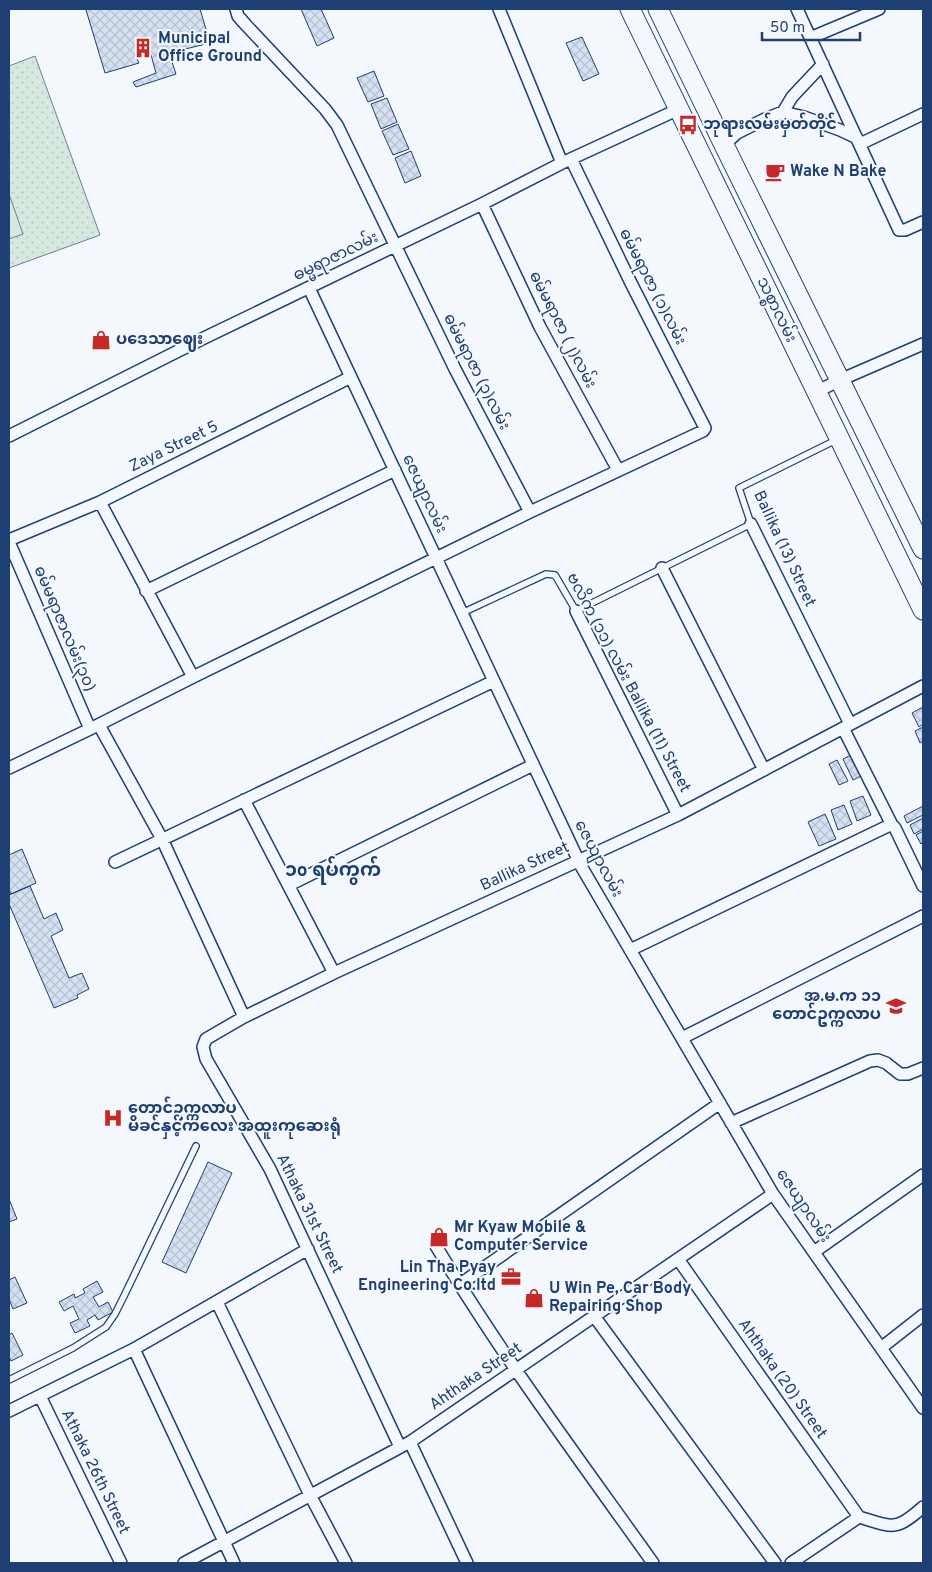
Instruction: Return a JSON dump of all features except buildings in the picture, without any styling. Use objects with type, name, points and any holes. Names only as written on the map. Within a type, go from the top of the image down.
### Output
[{"type":"main road","name":"သစ္စာလမ်း","points":[[630,9],[923,610]]},
{"type":"main road","name":"သစ္စာလမ်း","points":[[658,9],[923,549]]},
{"type":"street","name":"ဓမ်မရာဇာ (၃)လမ်း","points":[[236,9],[238,16],[325,109],[337,125],[455,369],[530,512]]},
{"type":"street","name":"ဓမ်မရာဇာ (၁)လမ်း","points":[[499,9],[567,161],[705,428],[703,431],[618,470]]},
{"type":"street","points":[[797,9],[899,230],[905,230],[923,222]]},
{"type":"street","points":[[810,38],[879,9]]},
{"type":"street","points":[[784,112],[792,97],[822,64]]},
{"type":"street","name":"ဓမ္မရာဇာလမ်း","points":[[9,436],[206,337],[567,161],[679,109]]},
{"type":"street","points":[[724,145],[737,133],[784,112],[831,127],[858,141],[923,114]]},
{"type":"street","name":"ဓမ်မရာဇာ (၂)လမ်း","points":[[482,204],[540,327],[618,470]]},
{"type":"street","name":"ဇေယျာလမ်း","points":[[309,288],[581,866],[773,1194],[923,1408]]},
{"type":"street","points":[[816,392],[923,344]]},
{"type":"street","name":"Zaya Street 5","points":[[9,541],[100,502],[351,377]]},
{"type":"street","points":[[146,591],[395,470]]},
{"type":"street","points":[[9,768],[618,470]]},
{"type":"street","points":[[100,502],[193,677]]},
{"type":"street","name":"Ballika (13) Street","points":[[752,524],[892,826],[895,828],[923,886]]},
{"type":"street","name":"ဓမ်မရာဇာလမ်း(၃၀)","points":[[9,541],[95,727],[162,839],[244,1017]]},
{"type":"street","points":[[662,568],[764,770]]},
{"type":"street","name":"ဗလိက (၁၁) လမ်း Ballika (11) Street","points":[[576,611],[678,815]]},
{"type":"street","points":[[115,862],[494,681]]},
{"type":"street","name":"Ballika Street","points":[[244,1017],[334,973],[678,815],[923,686]]},
{"type":"street","points":[[289,886],[533,765]]},
{"type":"street","points":[[244,800],[334,973]]},
{"type":"street","points":[[630,950],[888,826],[892,826]]},
{"type":"street","points":[[682,1038],[923,916]]},
{"type":"street","name":"Athaka 31st Street","points":[[244,1017],[206,1039],[203,1047],[206,1059],[270,1169],[400,1447]]},
{"type":"street","points":[[731,1123],[870,1061],[878,1060],[886,1063],[900,1074],[908,1074],[923,1068]]},
{"type":"street","points":[[459,1285],[720,1103]]},
{"type":"street","points":[[814,1252],[923,1175]]},
{"type":"street","name":"Ahthaka Street","points":[[184,1563],[410,1442],[773,1194]]},
{"type":"street","points":[[436,1246],[459,1285],[516,1369],[653,1563]]},
{"type":"street","points":[[9,1411],[134,1349],[308,1249]]},
{"type":"street","name":"Ahthaka (20) Street","points":[[678,1259],[859,1517]]},
{"type":"street","points":[[217,1302],[310,1495],[346,1563]]},
{"type":"street","points":[[881,1348],[923,1315]]},
{"type":"street","points":[[594,1316],[775,1563]]},
{"type":"street","points":[[134,1349],[234,1563]]},
{"type":"street","name":"Athaka 26th Street","points":[[40,1396],[121,1563]]},
{"type":"street","points":[[410,1442],[467,1563]]},
{"type":"street","points":[[791,1563],[859,1517],[891,1526],[910,1518],[923,1507]]},
{"type":"lane","name":"Ballika (13) Street","points":[[752,524],[739,492],[741,486],[839,439]]},
{"type":"lane","points":[[576,611],[752,524]]},
{"type":"lane","name":"ဗလိက (၁၁) လမ်း Ballika (11) Street","points":[[462,613],[546,574],[555,575],[576,611]]},
{"type":"lane","points":[[9,1380],[73,1348],[106,1327],[125,1294],[196,1146]]},
{"type":"shaded area","points":[[35,56],[100,235],[9,268],[9,66]]},
{"type":"shaded area","points":[[9,194],[23,234],[9,239]]},
{"type":"place","name":"Municipal Office Ground","points":[[143,48]]},
{"type":"place","name":"ဘုရားလမ်းမှတ်တိုင်","points":[[688,125]]},
{"type":"place","name":"Wake N Bake","points":[[775,172]]},
{"type":"place","name":"ပဒေသာဈေး","points":[[101,340]]},
{"type":"place","name":"အ.မ.က ၁၁ တောင်ဥက္ကလာပ","points":[[896,1006]]},
{"type":"place","name":"တောင်ဥက္ကလာပ မိခင်နှင့်ကလေး အထူးကုဆေးရုံ","points":[[113,1118]]},
{"type":"place","name":"Mr Kyaw Mobile & Computer Service","points":[[439,1237]]},
{"type":"place","name":"Lin Tha Pyay Engineering Co.ltd","points":[[511,1277]]},
{"type":"place","name":"U Win Pe, Car Body Repairing Shop","points":[[534,1298]]},
{"type":"district","name":"၁o ရပ်ကွက်","points":[[333,871]]}]
